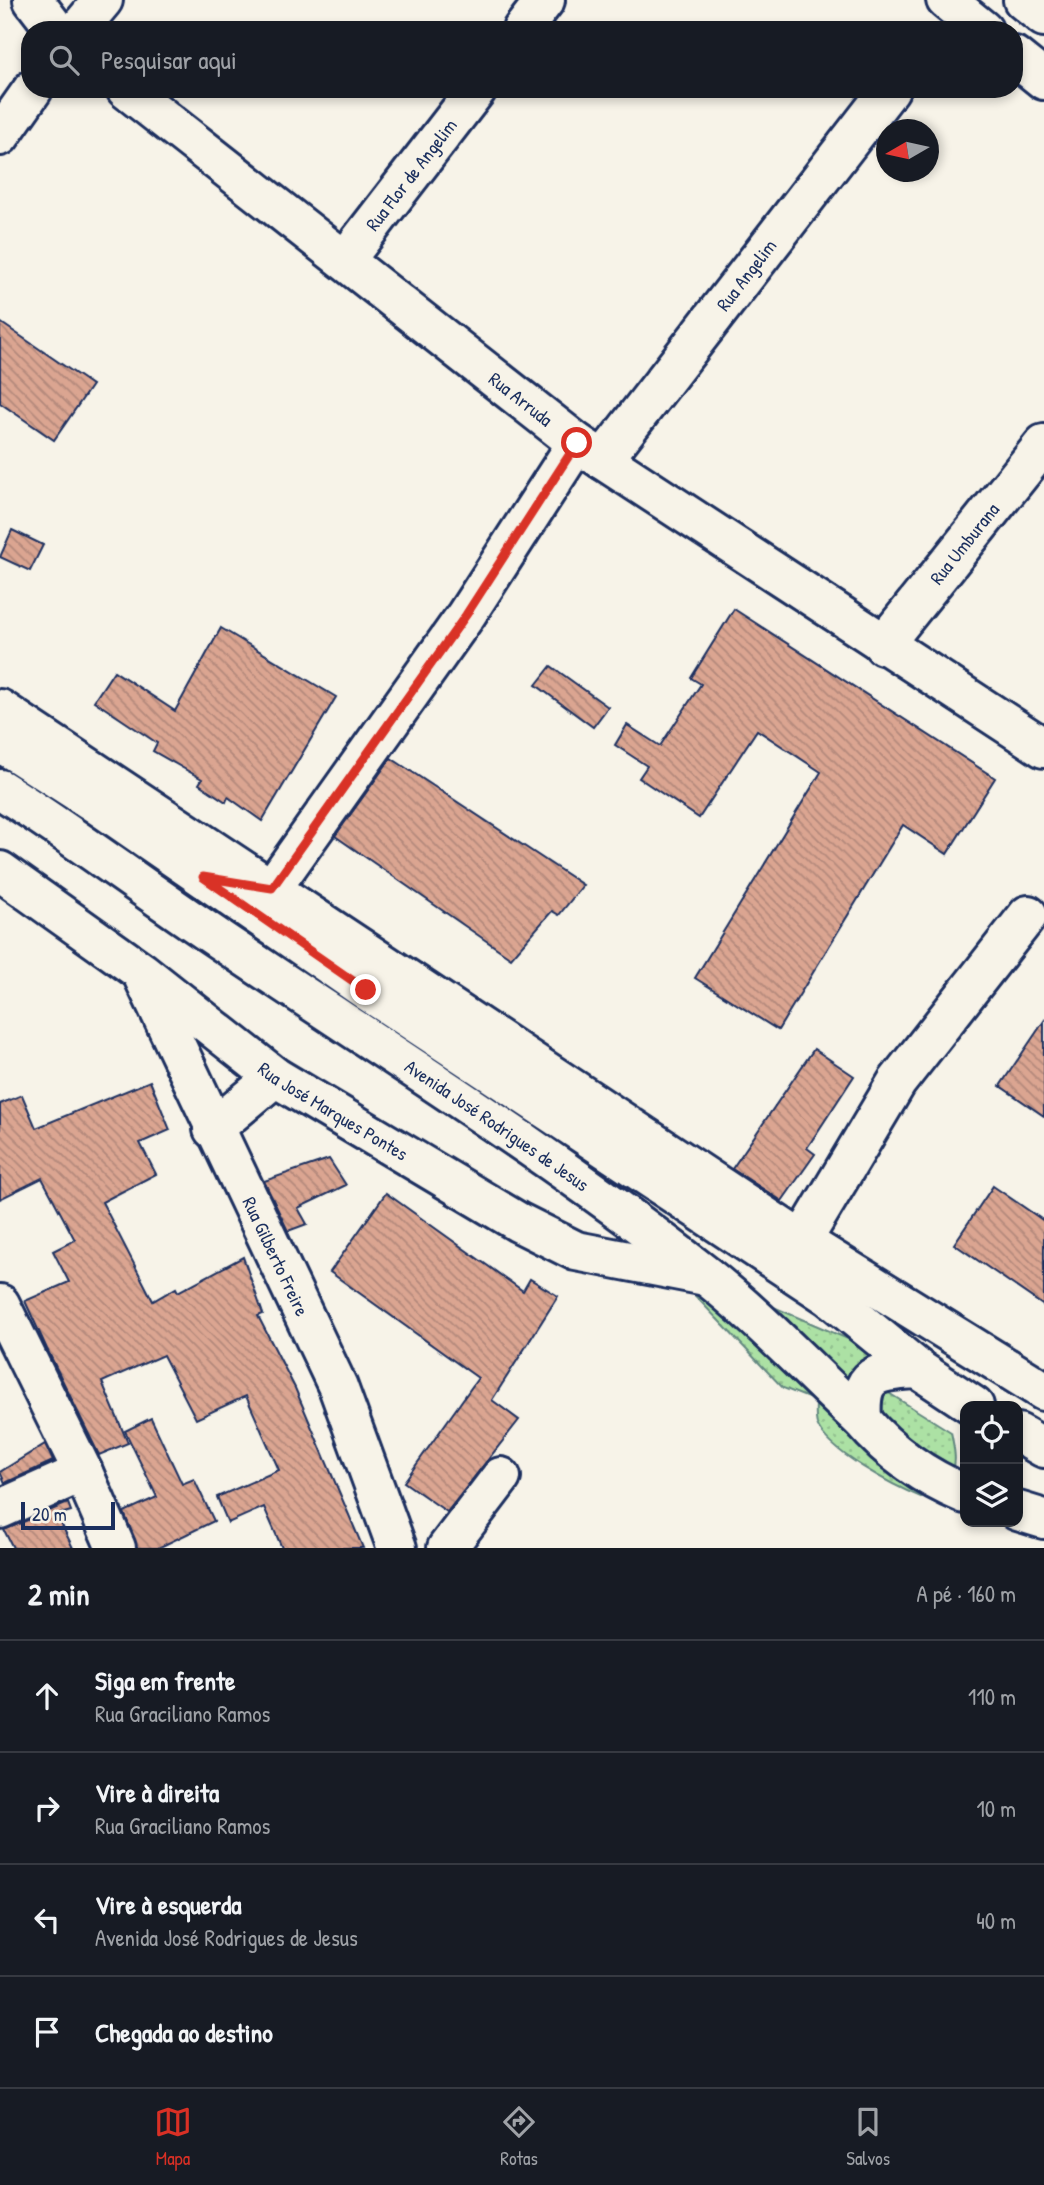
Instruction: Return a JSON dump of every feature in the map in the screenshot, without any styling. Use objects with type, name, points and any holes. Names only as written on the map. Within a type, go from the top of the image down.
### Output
[{"type":"street","points":[[33,0],[49,21]]},
{"type":"street","points":[[86,21],[103,0]]},
{"type":"street","points":[[529,21],[545,0]]},
{"type":"street","points":[[1023,0],[1044,17]]},
{"type":"street","points":[[1023,63],[1044,80]]},
{"type":"street","points":[[0,136],[27,98]]},
{"type":"street","name":"Rua Arruda","points":[[137,98],[590,451],[1044,748]]},
{"type":"street","name":"Rua Flor de Angelim","points":[[345,260],[470,98]]},
{"type":"street","name":"Rua Angelim","points":[[272,888],[466,615],[590,451],[883,98]]},
{"type":"street","name":"Rua Umburana","points":[[883,645],[1044,444]]},
{"type":"street","points":[[0,709],[803,1241],[1044,1391]]},
{"type":"street","name":"Avenida José Rodrigues de Jesus","points":[[0,742],[203,877],[366,990],[830,1297],[918,1369],[966,1401]]},
{"type":"street","name":"Avenida José Rodrigues de Jesus","points":[[0,789],[82,841],[194,922],[407,1061],[706,1276],[862,1420],[878,1439],[916,1470],[960,1492]]},
{"type":"street","name":"Rua José Marques Pontes","points":[[0,871],[142,972],[275,1077],[518,1222],[576,1251],[706,1276]]},
{"type":"street","points":[[203,877],[272,888]]},
{"type":"street","points":[[803,1241],[897,1082],[1028,915]]},
{"type":"street","name":"Rua Gilberto Freire","points":[[142,972],[213,1129],[338,1387],[397,1548]]},
{"type":"street","points":[[213,1129],[275,1077]]},
{"type":"street","points":[[803,1241],[830,1297]]},
{"type":"street","points":[[0,1304],[83,1472],[116,1548]]},
{"type":"street","points":[[862,1420],[860,1396],[869,1379],[886,1370],[918,1369]]},
{"type":"street","points":[[1023,1436],[1044,1448]]},
{"type":"street","points":[[0,1508],[83,1472]]},
{"type":"street","points":[[447,1548],[501,1477]]},
{"type":"street","points":[[1023,1513],[1044,1519]]},
{"type":"green space","points":[[234,941],[366,990],[519,1138],[741,1293],[918,1369],[868,1380],[951,1432],[955,1465],[948,1480],[921,1497],[848,1457],[834,1446],[817,1424],[816,1401],[783,1388],[604,1200]]},
{"type":"building","points":[[0,322],[92,385],[54,440],[0,403]]},
{"type":"building","points":[[12,530],[43,545],[30,571],[0,557]]},
{"type":"building","points":[[734,609],[995,778],[947,854],[903,825],[778,1030],[695,978],[821,772],[757,730],[699,818],[639,778],[647,766],[615,745],[627,725],[660,746],[701,684],[691,678]]},
{"type":"building","points":[[221,628],[336,697],[262,821],[228,797],[226,802],[199,784],[202,779],[153,751],[157,743],[94,701],[114,671],[175,711]]},
{"type":"building","points":[[551,666],[608,707],[593,727],[536,685]]},
{"type":"building","points":[[391,758],[583,885],[559,915],[552,911],[511,958],[335,836]]},
{"type":"building","points":[[1044,1021],[1044,1116],[1000,1086]]},
{"type":"building","points":[[814,1049],[854,1076],[807,1148],[815,1154],[782,1201],[732,1169]]},
{"type":"building","points":[[150,1081],[170,1130],[140,1143],[156,1174],[102,1202],[153,1301],[176,1288],[178,1292],[243,1257],[263,1314],[258,1316],[295,1388],[363,1548],[282,1548],[264,1507],[228,1523],[217,1497],[279,1470],[246,1396],[196,1419],[163,1355],[102,1382],[128,1443],[99,1455],[25,1301],[69,1282],[53,1251],[75,1240],[42,1178],[0,1199],[0,1104],[22,1095],[36,1128]]},
{"type":"building","points":[[329,1159],[346,1185],[298,1208],[307,1224],[288,1231],[264,1181]]},
{"type":"building","points":[[993,1186],[1044,1221],[1044,1306],[954,1244]]},
{"type":"building","points":[[386,1193],[523,1291],[530,1279],[558,1296],[492,1400],[519,1420],[447,1512],[404,1482],[478,1378],[330,1272]]},
{"type":"building","points":[[151,1418],[182,1484],[194,1479],[214,1521],[158,1548],[137,1548],[124,1512],[157,1497],[125,1431]]},
{"type":"building","points":[[45,1444],[53,1461],[5,1483],[0,1472]]},
{"type":"building","points":[[68,1503],[71,1511],[57,1515],[73,1548],[13,1548],[4,1530]]},
{"type":"route","points":[[366,990],[203,877],[272,888],[466,615],[577,443]]}]
